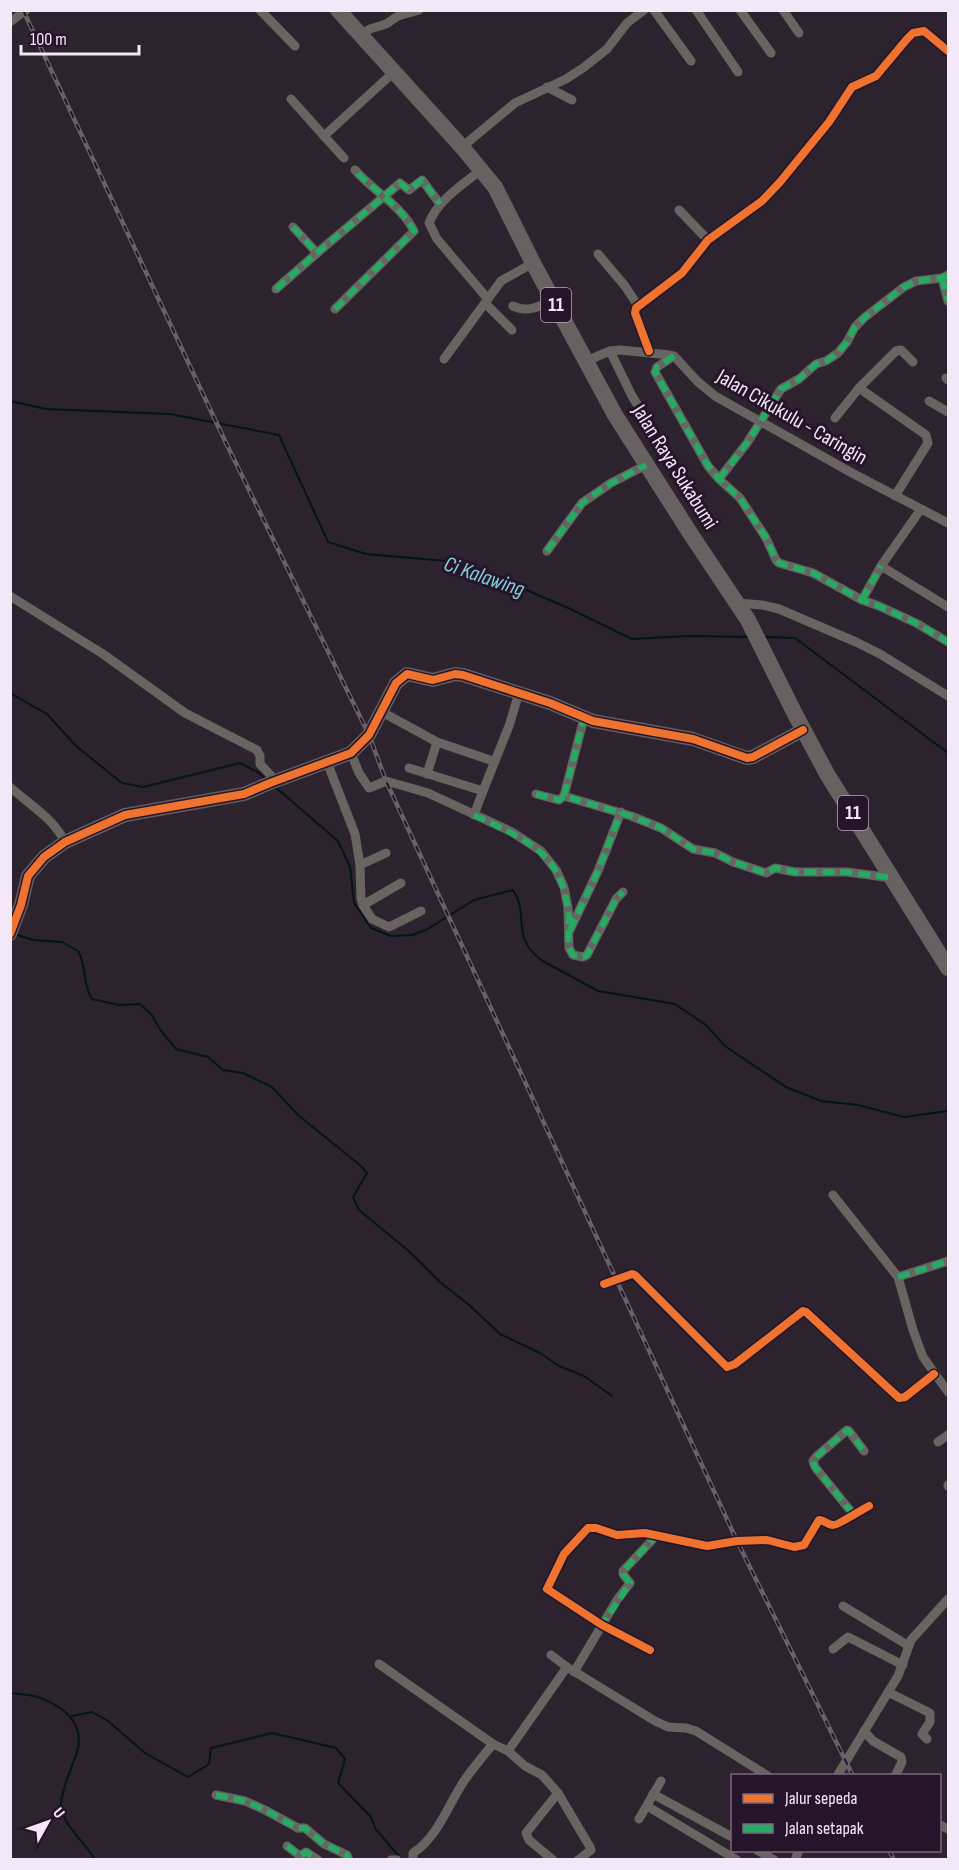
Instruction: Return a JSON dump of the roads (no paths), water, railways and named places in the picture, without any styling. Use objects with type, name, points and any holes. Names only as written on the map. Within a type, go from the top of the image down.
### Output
[{"type":"highway","name":"Jalan Raya Sukabumi","points":[[338,10],[462,147],[502,198],[533,263],[611,408],[748,620],[827,774],[894,878],[948,968]]},
{"type":"street","points":[[10,22],[26,10]]},
{"type":"street","points":[[260,10],[295,46]]},
{"type":"street","points":[[361,35],[398,16],[419,10]]},
{"type":"street","points":[[462,147],[515,103],[583,68],[607,49],[627,23],[644,10]]},
{"type":"street","points":[[654,10],[691,61]]},
{"type":"street","points":[[696,10],[738,72]]},
{"type":"street","points":[[740,10],[771,53]]},
{"type":"street","points":[[783,10],[799,33]]},
{"type":"street","points":[[649,351],[634,313],[638,306],[682,273],[708,240],[762,201],[829,122],[847,92],[858,83],[876,76],[913,33],[924,31],[948,51]]},
{"type":"street","points":[[324,136],[395,71]]},
{"type":"street","points":[[548,87],[572,100]]},
{"type":"street","points":[[291,99],[344,158]]},
{"type":"street","points":[[335,309],[414,231],[385,196],[369,186],[355,170]]},
{"type":"street","points":[[481,170],[440,204],[429,223],[461,269],[512,330]]},
{"type":"street","points":[[276,289],[400,183],[409,190],[422,180],[440,204]]},
{"type":"street","points":[[679,210],[708,240]]},
{"type":"street","points":[[293,227],[317,253]]},
{"type":"street","points":[[598,254],[625,286],[638,306]]},
{"type":"street","points":[[444,358],[505,277],[533,263]]},
{"type":"street","points":[[719,478],[747,443],[781,389],[799,379],[816,364],[838,353],[855,327],[873,310],[910,283],[945,277],[947,306]]},
{"type":"street","points":[[513,306],[522,310],[554,301]]},
{"type":"street","points":[[586,361],[610,351],[627,349],[674,356]]},
{"type":"street","points":[[835,418],[859,388],[896,351],[901,350],[914,362]]},
{"type":"street","points":[[610,351],[632,396],[647,420]]},
{"type":"street","points":[[674,356],[657,367],[655,372],[708,466],[740,498],[766,538],[776,560],[813,573],[862,600],[915,623],[948,642]]},
{"type":"street","name":"Jalan Cikukulu - Caringin","points":[[674,356],[710,392],[895,496],[948,523]]},
{"type":"street","points":[[859,388],[889,407],[928,437],[925,447],[895,496]]},
{"type":"street","points":[[929,401],[948,412]]},
{"type":"street","points":[[547,551],[582,503],[611,483],[646,465]]},
{"type":"street","points":[[862,600],[881,566],[921,509]]},
{"type":"street","points":[[881,566],[948,608]]},
{"type":"street","points":[[10,596],[103,654],[185,713],[257,750],[260,764],[276,781]]},
{"type":"street","points":[[737,603],[779,609],[856,642],[948,696]]},
{"type":"street","points":[[11,932],[20,910],[28,876],[44,857],[65,842],[125,815],[236,797],[351,753],[369,735],[396,683],[407,674],[433,680],[459,674],[550,703],[584,718],[693,739],[747,758],[803,730]]},
{"type":"street","points":[[474,815],[493,761],[509,726],[519,693]]},
{"type":"street","points":[[382,712],[437,742],[493,761]]},
{"type":"street","points":[[536,794],[559,800],[564,796],[584,718]]},
{"type":"street","points":[[427,774],[437,742]]},
{"type":"street","points":[[351,753],[359,773],[369,788],[386,781],[436,796],[516,835],[540,851],[556,870],[567,898],[570,930],[568,941],[573,954],[585,957],[598,937],[616,899],[623,892]]},
{"type":"street","points":[[327,762],[352,825],[360,865],[363,905],[372,919],[389,927],[421,911]]},
{"type":"street","points":[[409,768],[483,791]]},
{"type":"street","points":[[10,787],[51,821],[65,842]]},
{"type":"street","points":[[564,796],[621,812],[661,828],[693,849],[715,853],[733,862],[766,873],[775,868],[795,872],[841,872],[894,878]]},
{"type":"street","points":[[570,930],[585,900],[621,812]]},
{"type":"street","points":[[360,865],[386,853]]},
{"type":"street","points":[[363,905],[401,883]]},
{"type":"street","points":[[832,1195],[898,1277],[923,1357],[948,1392]]},
{"type":"street","points":[[898,1277],[948,1261]]},
{"type":"street","points":[[604,1284],[635,1275],[727,1367],[735,1364],[803,1311],[899,1398],[905,1397],[934,1374]]},
{"type":"street","points":[[853,1514],[815,1467],[813,1461],[847,1430],[864,1451]]},
{"type":"street","points":[[938,1442],[948,1435]]},
{"type":"street","points":[[650,1650],[602,1625],[547,1589],[564,1554],[585,1530],[591,1527],[617,1535],[645,1533],[707,1546],[737,1541],[767,1540],[801,1547],[819,1520],[833,1526],[869,1506]]},
{"type":"street","points":[[508,1751],[570,1670],[630,1584],[623,1571],[656,1536]]},
{"type":"street","points":[[838,1774],[903,1665],[916,1633],[948,1599]]},
{"type":"street","points":[[843,1606],[909,1646]]},
{"type":"street","points":[[833,1649],[848,1637],[903,1665]]},
{"type":"street","points":[[551,1655],[570,1670],[656,1721],[668,1727],[691,1729],[765,1774]]},
{"type":"street","points":[[379,1664],[493,1744],[508,1751],[525,1766],[542,1775],[558,1793],[591,1847],[591,1850],[578,1860]]},
{"type":"street","points":[[888,1692],[930,1713],[930,1722],[922,1734],[927,1739]]},
{"type":"street","points":[[864,1731],[873,1741],[901,1757],[902,1762],[896,1774]]},
{"type":"street","points":[[413,1860],[413,1853],[427,1843],[463,1783],[493,1744]]},
{"type":"street","points":[[639,1819],[660,1781]]},
{"type":"street","points":[[553,1860],[529,1840],[526,1833],[558,1793]]},
{"type":"street","points":[[653,1794],[731,1836]]},
{"type":"street","points":[[216,1796],[245,1801],[298,1828],[305,1828],[324,1844],[347,1856],[349,1860]]},
{"type":"street","points":[[647,1806],[737,1860]]},
{"type":"street","points":[[287,1846],[300,1856],[306,1852],[318,1860]]},
{"type":"street","points":[[758,1854],[774,1860]]},
{"type":"street","points":[[392,1860],[397,1860]]},
{"type":"waterway","name":"Ci Kalawing","points":[[10,401],[46,409],[170,414],[279,435],[328,542],[366,554],[446,561],[487,573],[632,639],[689,636],[750,637]]},
{"type":"waterway","name":"Ci Kalawing","points":[[765,637],[795,638],[948,753]]},
{"type":"waterway","points":[[10,693],[47,714],[76,746],[122,783],[143,787],[240,763],[265,778]]},
{"type":"waterway","points":[[274,786],[338,841],[350,867],[354,903],[371,928],[391,936],[412,935],[426,930],[474,900],[513,890],[518,899],[526,942],[541,960],[598,991],[675,1004],[706,1025],[725,1046],[786,1087],[821,1101],[858,1105],[904,1117],[948,1111]]},
{"type":"waterway","points":[[14,934],[33,940],[62,942],[78,951],[92,999],[119,1005],[140,1004],[151,1014],[176,1049],[208,1057],[223,1070],[243,1073],[272,1087],[298,1115],[367,1173],[353,1197],[359,1210],[411,1253],[440,1282],[500,1334],[540,1353],[559,1366],[584,1376],[612,1396]]},
{"type":"waterway","points":[[10,1693],[32,1695],[48,1701],[64,1711],[76,1726],[79,1744],[64,1787],[61,1805],[69,1826],[95,1860]]},
{"type":"waterway","points":[[72,1716],[92,1712],[108,1721],[145,1753],[188,1777],[209,1764],[211,1748],[272,1733],[336,1748],[345,1759],[338,1783],[371,1817],[375,1828],[402,1860]]},
{"type":"railway","points":[[23,10],[226,443],[369,735],[386,781],[737,1541],[852,1774]]},
{"type":"railway","points":[[890,1852],[894,1860]]}]
